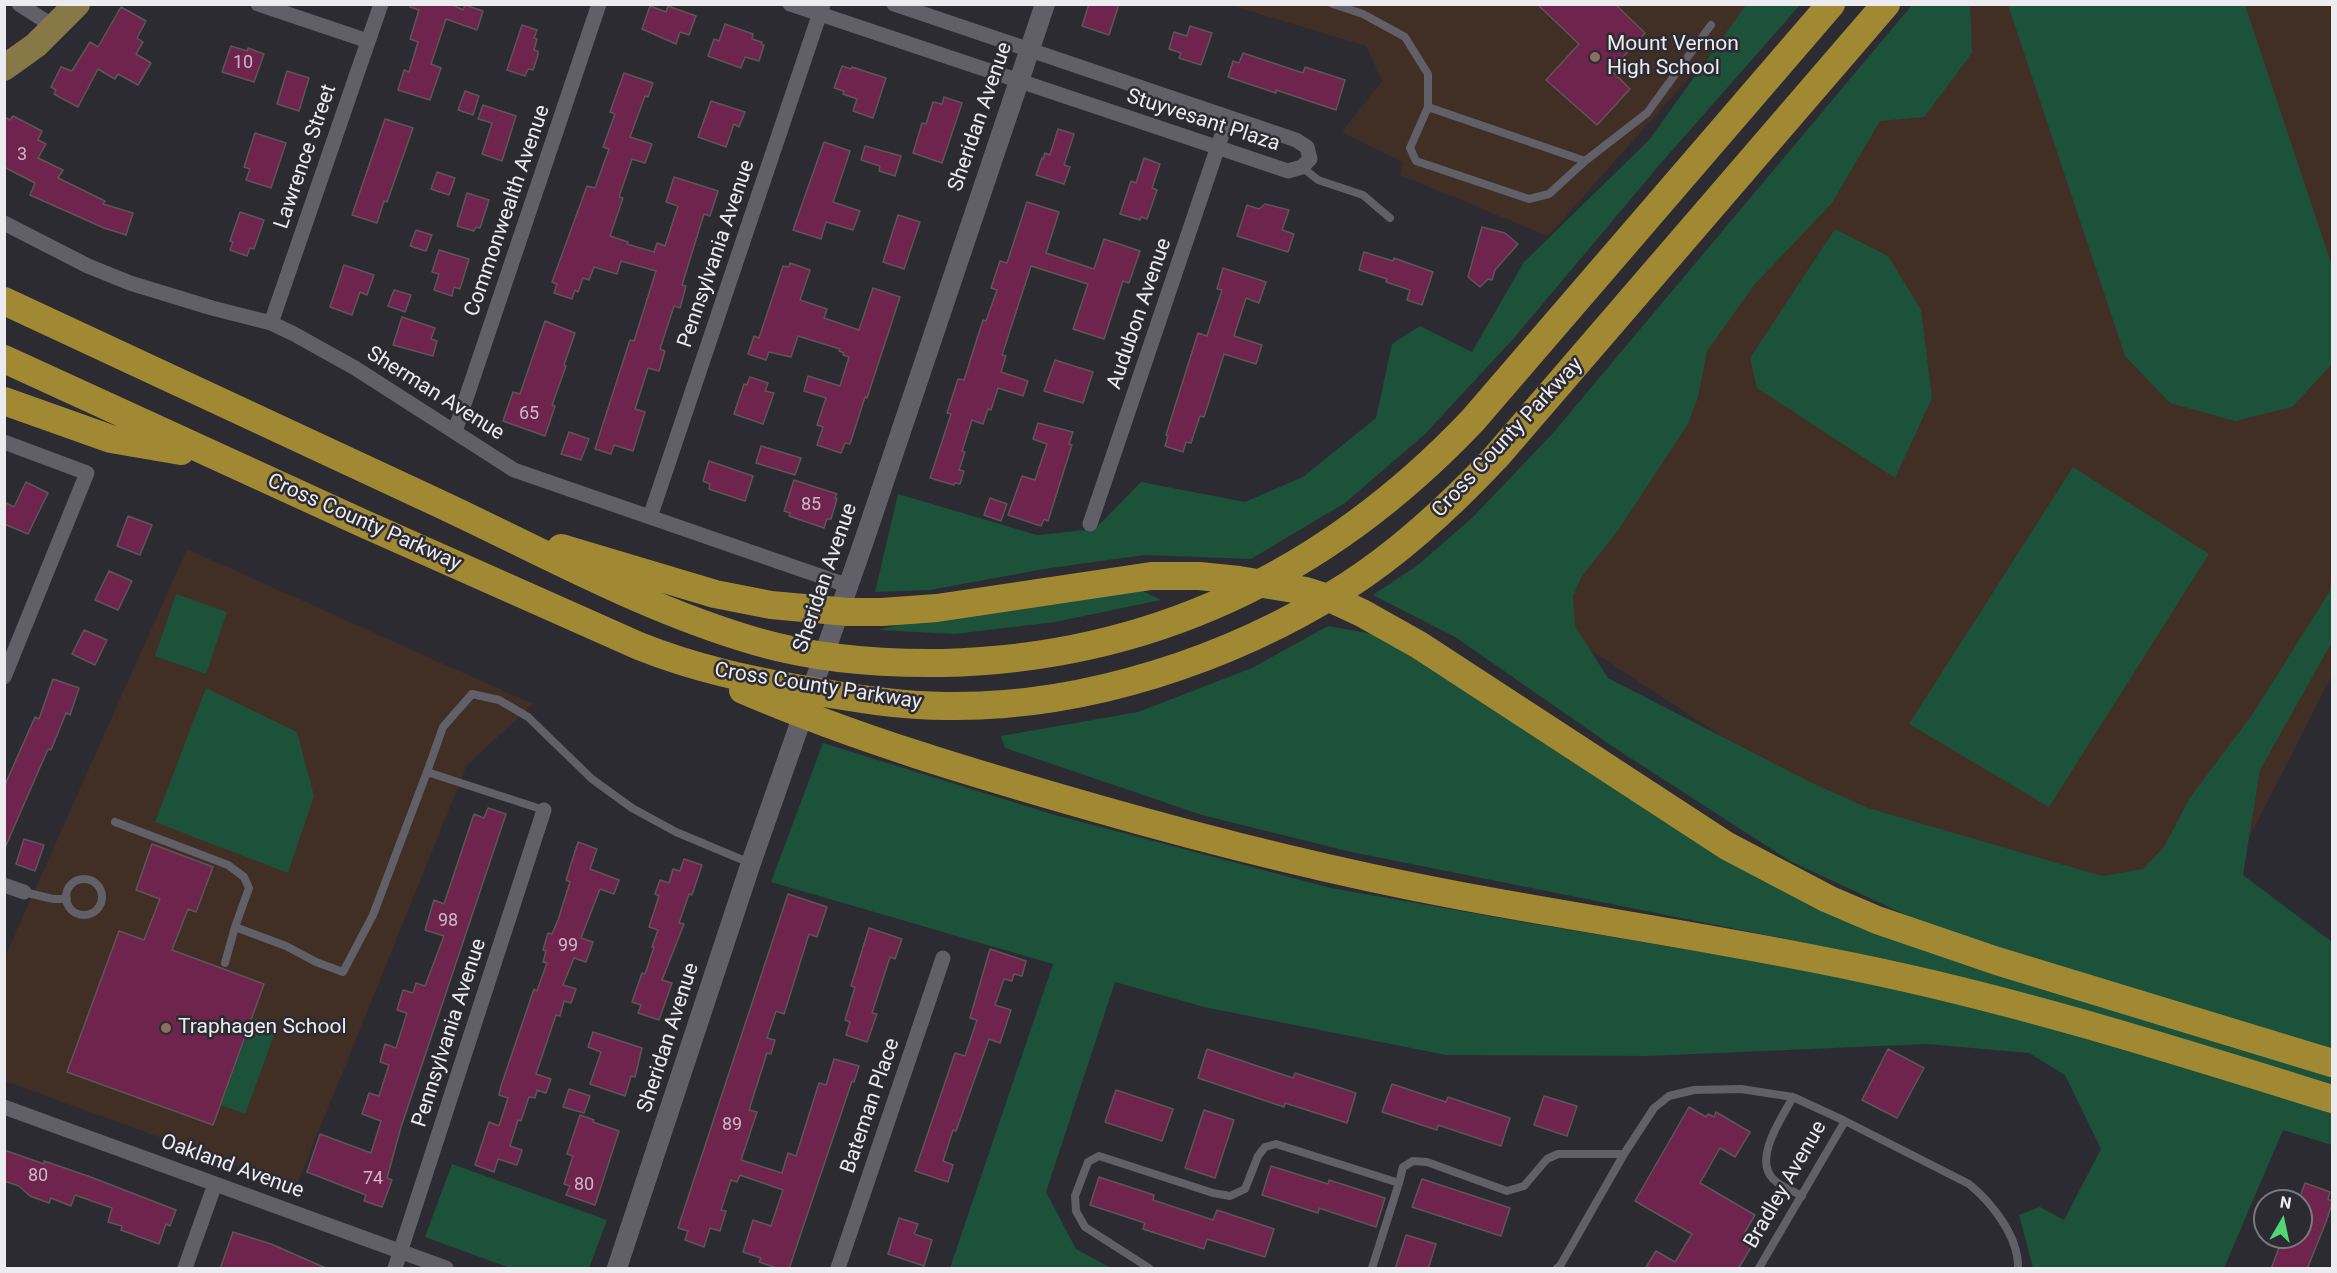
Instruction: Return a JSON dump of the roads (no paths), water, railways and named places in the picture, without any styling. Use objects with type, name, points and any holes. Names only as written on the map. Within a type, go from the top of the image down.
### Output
[{"type":"highway","name":"Cross County Parkway","points":[[4,301],[655,606],[721,631],[793,650],[888,663],[956,662],[1049,654],[1091,646],[1157,627],[1216,603],[1294,566],[1328,544],[1409,483],[1455,438],[1831,4]]},
{"type":"highway","name":"Cross County Parkway","points":[[4,359],[413,545],[669,658],[778,695],[837,695],[919,705],[965,706],[1021,702],[1070,694],[1137,679],[1179,666],[1227,648],[1296,617],[1348,585],[1431,523],[1497,457],[1886,4]]},
{"type":"highway","points":[[4,401],[111,439],[221,458]]},
{"type":"highway","points":[[496,530],[610,561],[715,594],[806,609],[868,613],[956,606],[1151,576],[1239,579],[1306,591],[1334,600],[1362,613],[1419,645],[1717,840],[1774,873],[1828,899],[1935,941],[2332,1063]]},
{"type":"highway","points":[[778,695],[828,725],[1039,792],[1263,853],[1454,894],[1811,958],[1953,988],[2080,1021],[2332,1099]]},
{"type":"main road","points":[[4,68],[56,28],[77,4]]},
{"type":"street","points":[[19,4],[56,28]]},
{"type":"street","points":[[258,4],[368,41]]},
{"type":"street","name":"Lawrence Street","points":[[271,323],[381,4]]},
{"type":"street","name":"Commonwealth Avenue","points":[[455,431],[600,4]]},
{"type":"street","name":"Stuyvesant Plaza","points":[[790,4],[822,10],[1018,81],[1288,171],[1302,167],[1310,159],[1307,147],[1296,140],[894,4]]},
{"type":"street","name":"Sheridan Avenue","points":[[617,1269],[751,863],[849,585],[1045,4]]},
{"type":"street","name":"Pennsylvania Avenue","points":[[650,517],[822,10]]},
{"type":"street","name":"Audubon Avenue","points":[[1090,524],[1228,117]]},
{"type":"street","name":"Sherman Avenue","points":[[4,224],[88,266],[130,283],[271,323],[315,344],[514,470],[849,585]]},
{"type":"street","points":[[4,442],[87,473],[6,667]]},
{"type":"street","name":"Pennsylvania Avenue","points":[[395,1269],[544,810]]},
{"type":"street","points":[[4,885],[24,892]]},
{"type":"street","name":"Bateman Place","points":[[838,1269],[943,958]]},
{"type":"street","name":"Oakland Avenue","points":[[4,1107],[446,1269]]},
{"type":"street","points":[[185,1269],[216,1184]]},
{"type":"lane","points":[[1333,4],[1363,15],[1405,37],[1428,74],[1428,107],[1410,148],[1416,161],[1529,199],[1549,194],[1585,161],[1647,113],[1711,25]]},
{"type":"lane","points":[[1357,4],[1363,15]]},
{"type":"lane","points":[[1428,107],[1585,161]]},
{"type":"lane","points":[[1302,167],[1318,180],[1363,195],[1390,218]]},
{"type":"lane","points":[[235,927],[286,946],[316,962],[343,972],[373,915],[444,727],[472,694],[499,700],[528,717],[592,779],[633,808],[676,832],[751,863]]},
{"type":"lane","points":[[427,772],[544,810]]},
{"type":"lane","points":[[115,822],[228,865],[244,877],[249,888],[225,963]]},
{"type":"lane","points":[[82,879],[93,881],[98,885],[102,897],[98,908],[88,914],[76,912],[68,904],[67,899],[72,883],[82,879]]},
{"type":"lane","points":[[24,892],[53,899],[67,899]]},
{"type":"lane","points":[[1557,1269],[1624,1154],[1654,1108],[1669,1096],[1694,1090],[1742,1089],[1793,1097],[1845,1120],[1969,1184],[1984,1196],[2009,1232],[2018,1269]]},
{"type":"lane","points":[[1793,1097],[1767,1148],[1765,1166],[1773,1179],[1802,1196]]},
{"type":"lane","name":"Bradley Avenue","points":[[1759,1269],[1845,1120]]},
{"type":"lane","points":[[1149,1269],[1085,1227],[1076,1211],[1074,1196],[1088,1162],[1099,1156],[1213,1193],[1230,1196],[1245,1189],[1264,1147],[1276,1144],[1399,1183]]},
{"type":"lane","points":[[1372,1269],[1403,1167],[1413,1161],[1427,1162],[1507,1191],[1524,1186],[1547,1159],[1558,1154],[1624,1154]]},
{"type":"place","name":"Mount Vernon High School","points":[[1595,57]]},
{"type":"place","name":"Traphagen School","points":[[166,1028]]}]
